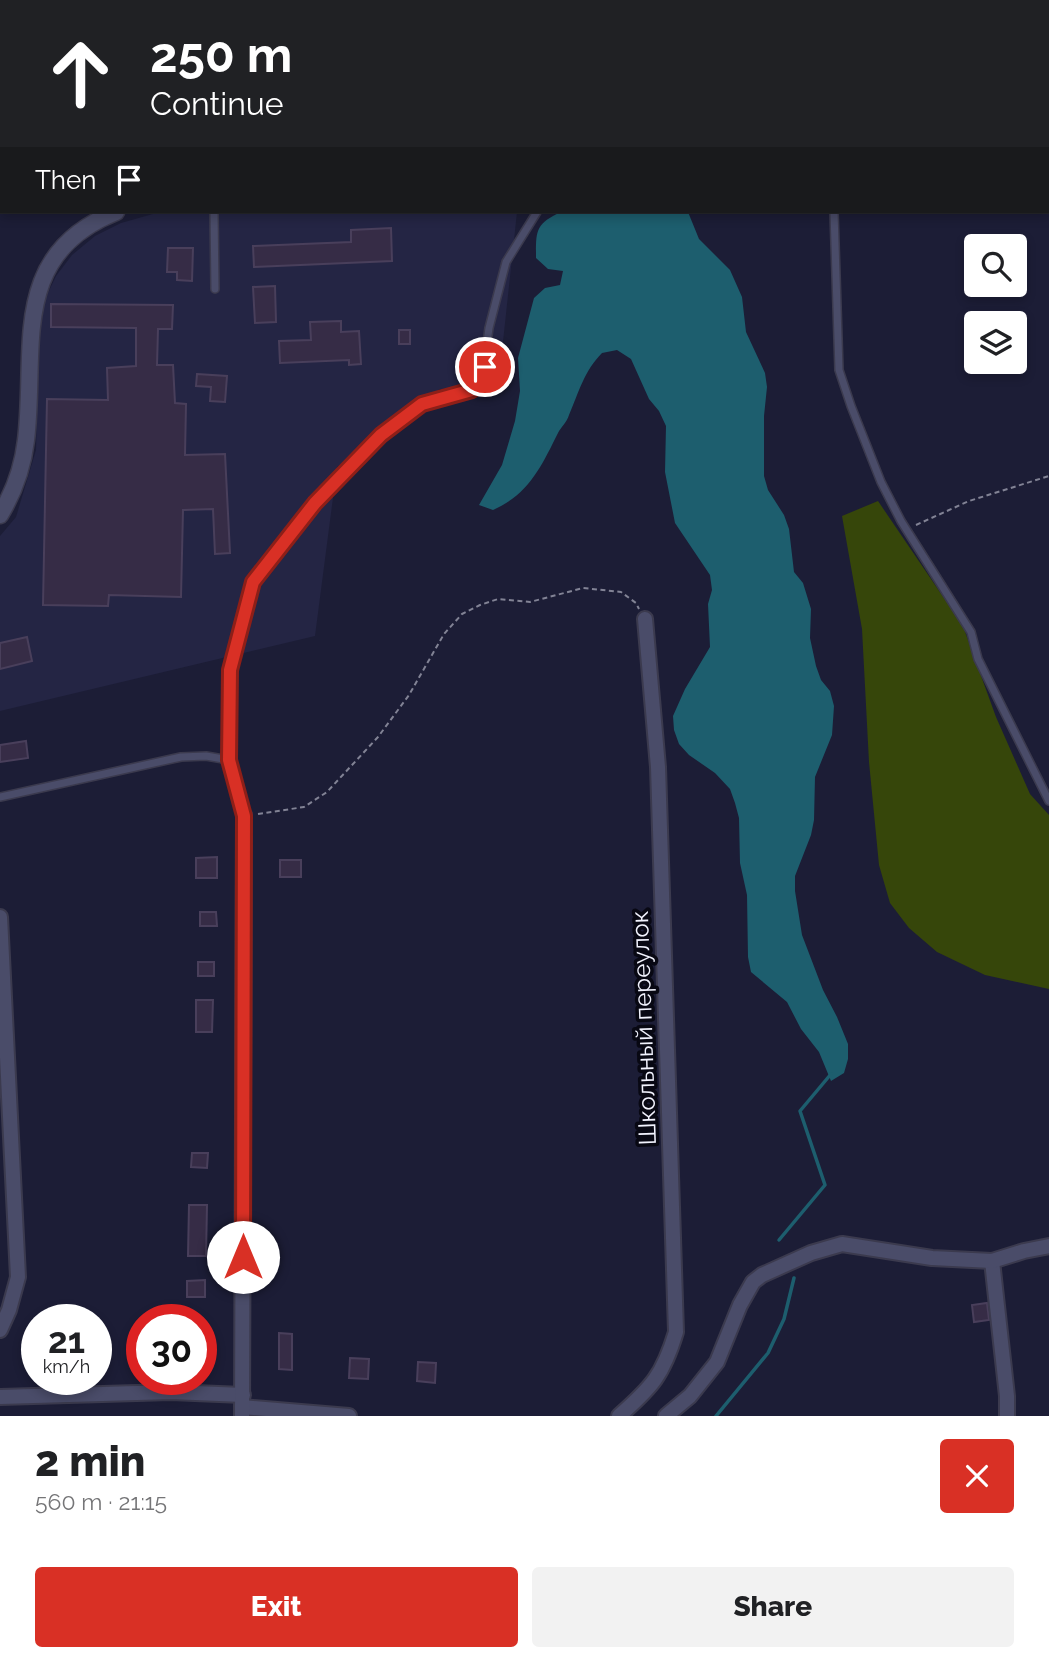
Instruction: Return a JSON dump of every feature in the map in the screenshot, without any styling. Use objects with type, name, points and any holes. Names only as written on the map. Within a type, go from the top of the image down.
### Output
[{"type":"street","points":[[0,515],[17,478],[26,442],[30,339],[40,284],[54,259],[66,245],[84,228],[112,214]]},
{"type":"street","name":"Школьный переулок","points":[[619,1416],[656,1380],[668,1358],[676,1332],[658,767],[645,619]]},
{"type":"street","points":[[242,1406],[244,816]]},
{"type":"street","points":[[0,917],[18,1277],[0,1330]]},
{"type":"street","points":[[666,1416],[690,1396],[718,1362],[747,1290],[762,1276],[827,1247],[842,1244],[932,1258],[992,1261],[1049,1246]]},
{"type":"street","points":[[992,1261],[1007,1416]]},
{"type":"street","points":[[0,1398],[171,1392],[242,1406],[349,1416]]},
{"type":"lane","points":[[214,214],[215,289]]},
{"type":"lane","points":[[244,816],[229,760],[230,670],[253,582],[315,503],[381,435],[422,404],[472,390],[479,385],[489,328],[506,262],[536,214]]},
{"type":"lane","points":[[834,214],[839,370],[851,406],[881,482],[905,527],[971,632],[978,659],[1049,801]]},
{"type":"lane","points":[[0,797],[181,757],[206,756],[229,760]]},
{"type":"path","points":[[905,527],[914,526],[988,494],[1049,476]]},
{"type":"path","points":[[244,816],[304,807],[327,792],[378,737],[409,695],[444,634],[462,614],[480,604],[498,600],[530,602],[583,587],[603,588],[621,592],[636,604],[645,619]]},
{"type":"shaded area","points":[[153,214],[517,214],[498,388],[440,389],[337,467],[315,636],[0,711],[0,536],[16,517],[36,450],[39,326],[44,301],[56,276],[72,255],[95,236],[121,223]]},
{"type":"shaded area","points":[[557,214],[689,214],[699,239],[730,270],[742,297],[746,332],[765,373],[767,387],[764,476],[768,490],[784,515],[789,529],[794,572],[803,583],[811,609],[810,638],[816,666],[821,680],[830,691],[834,706],[832,735],[815,777],[811,835],[795,876],[802,935],[848,1044],[844,1073],[831,1081],[819,1052],[801,1029],[787,1002],[751,972],[748,957],[747,895],[740,863],[739,818],[735,803],[730,789],[715,773],[689,755],[679,744],[674,730],[673,716],[685,689],[710,647],[708,604],[712,590],[710,575],[675,523],[665,472],[666,426],[649,399],[631,359],[617,350],[602,353],[586,374],[567,420],[525,488],[493,510],[479,505],[502,465],[515,421],[520,391],[518,358],[534,298],[545,288],[560,285],[563,271],[548,269],[536,258],[537,235],[546,220]]},
{"type":"green space","points":[[878,501],[963,626],[996,717],[1030,794],[1049,815],[1049,989],[985,975],[937,952],[909,928],[890,903],[879,865],[869,762],[862,629],[842,516]]},
{"type":"building","points":[[391,228],[392,261],[254,267],[253,246],[351,242],[351,230]]},
{"type":"building","points":[[168,248],[193,248],[192,281],[177,280],[177,272],[167,272]]},
{"type":"building","points":[[275,286],[276,322],[255,323],[253,287]]},
{"type":"building","points":[[51,304],[173,305],[172,329],[158,329],[157,365],[173,365],[175,403],[186,404],[185,455],[225,454],[230,553],[215,554],[213,509],[183,510],[181,597],[109,595],[108,606],[43,605],[47,399],[108,400],[107,368],[136,366],[136,328],[51,327]]},
{"type":"building","points":[[341,321],[341,332],[359,331],[361,364],[349,365],[349,360],[280,363],[279,341],[311,340],[310,322]]},
{"type":"building","points":[[399,330],[410,330],[410,344],[399,344]]},
{"type":"building","points":[[197,374],[227,376],[225,402],[210,401],[211,387],[196,386]]},
{"type":"building","points":[[27,637],[32,661],[0,669],[0,643]]},
{"type":"building","points":[[26,741],[28,758],[0,762],[0,745]]},
{"type":"building","points":[[217,857],[217,878],[196,878],[196,858]]},
{"type":"building","points":[[280,860],[301,860],[301,877],[280,877]]},
{"type":"building","points":[[200,912],[216,912],[217,926],[200,926]]},
{"type":"building","points":[[198,962],[214,962],[214,976],[198,976]]},
{"type":"building","points":[[196,1000],[213,1000],[212,1032],[196,1032]]},
{"type":"building","points":[[192,1153],[208,1153],[207,1168],[191,1167]]},
{"type":"building","points":[[189,1205],[207,1205],[206,1256],[188,1256]]},
{"type":"building","points":[[205,1280],[205,1297],[187,1297],[187,1281]]},
{"type":"building","points":[[987,1303],[989,1320],[974,1322],[972,1305]]},
{"type":"building","points":[[279,1333],[292,1334],[292,1370],[279,1369]]},
{"type":"building","points":[[350,1358],[369,1359],[368,1379],[349,1378]]},
{"type":"building","points":[[418,1362],[436,1363],[435,1383],[417,1381]]},
{"type":"waterway","points":[[779,1240],[825,1185],[800,1111],[831,1074]]},
{"type":"waterway","points":[[716,1416],[768,1353],[784,1319],[794,1278]]},
{"type":"route","points":[[243,1257],[244,816],[229,760],[230,670],[253,582],[315,503],[381,435],[422,404],[472,390],[479,385],[485,367]]}]
